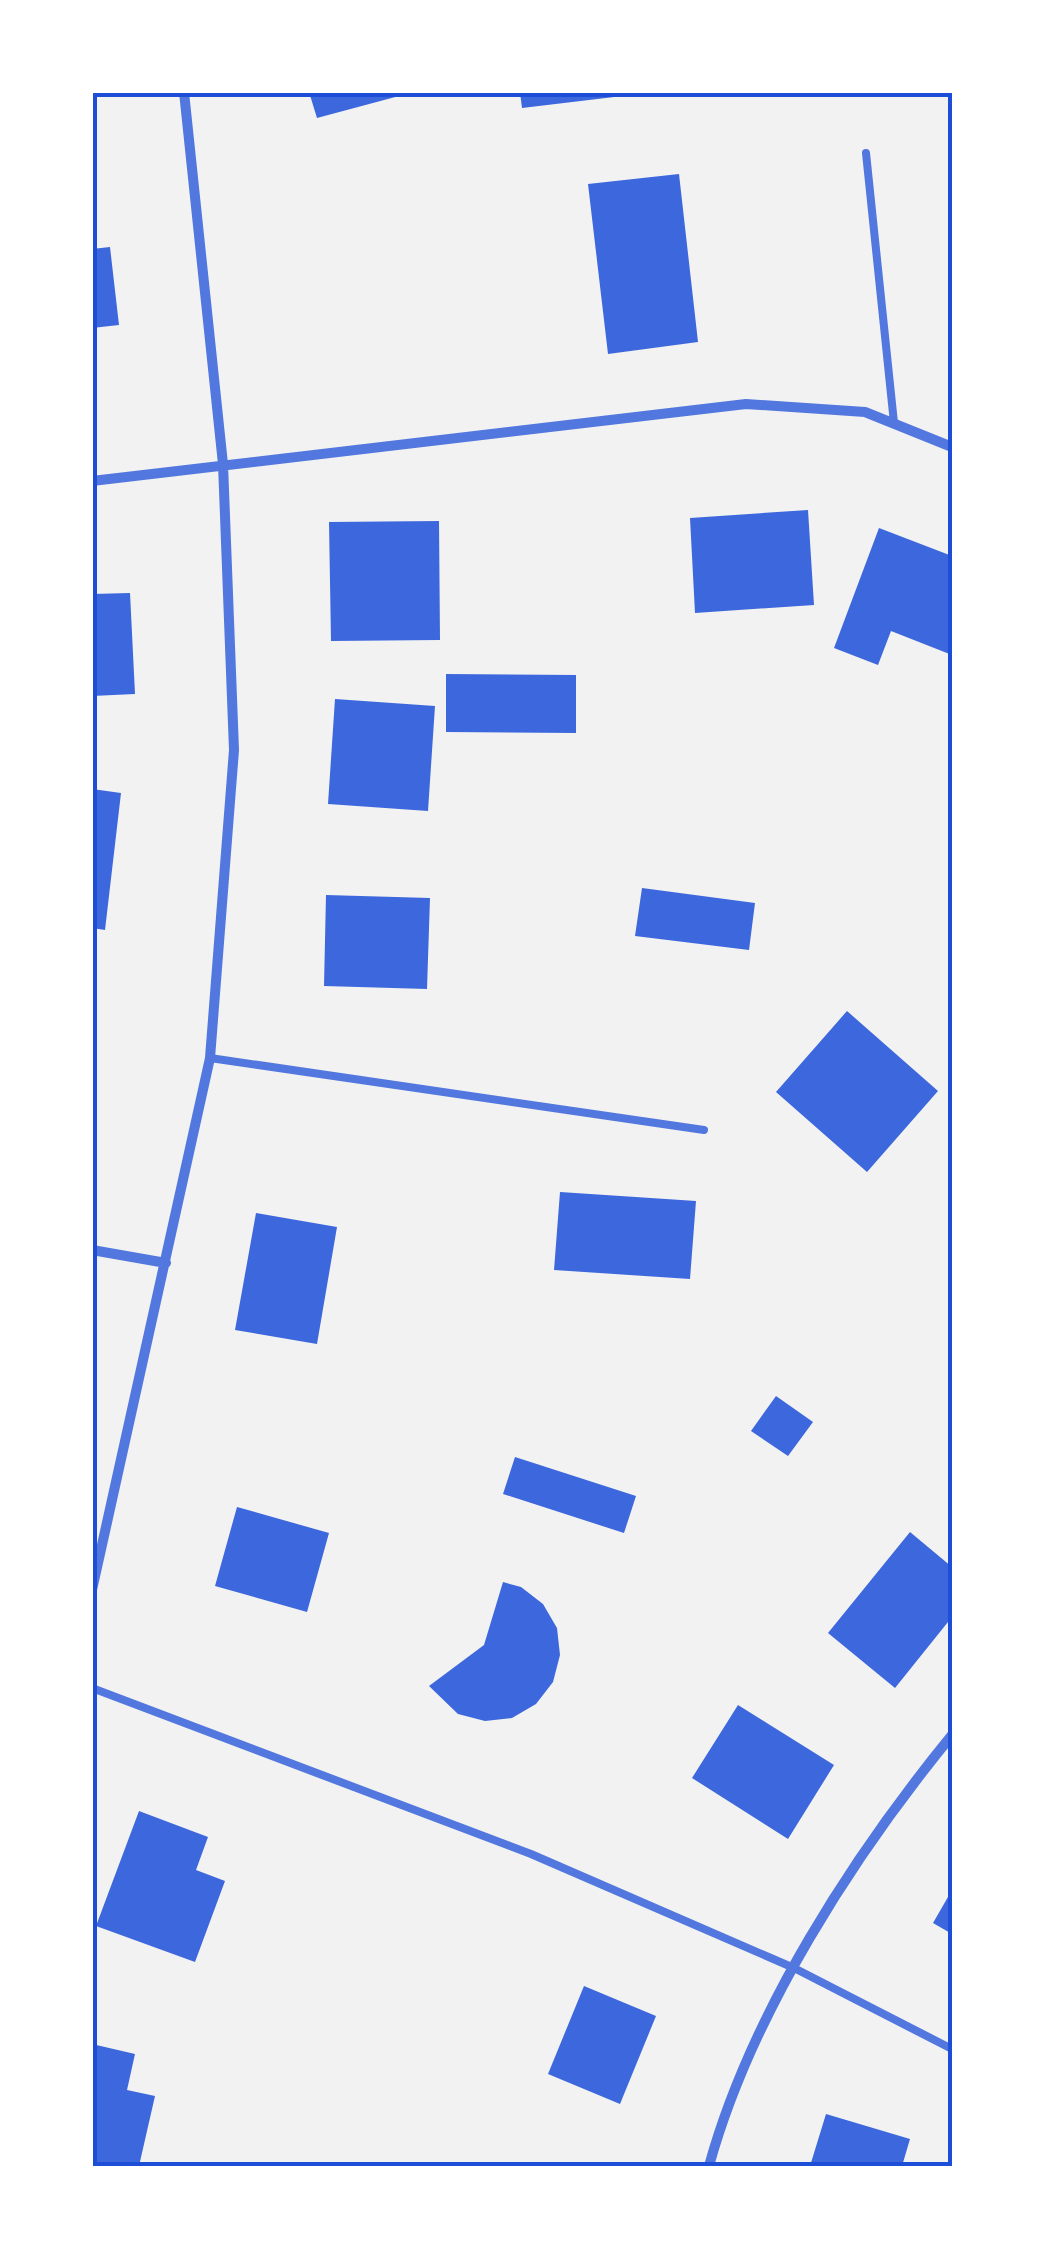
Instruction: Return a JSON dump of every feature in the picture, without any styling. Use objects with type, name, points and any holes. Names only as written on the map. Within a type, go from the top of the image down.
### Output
[{"type":"street","points":[[92,1590],[210,1058],[234,750],[223,464],[184,92]]},
{"type":"street","points":[[92,481],[746,404],[865,412],[952,447]]},
{"type":"street","points":[[92,1250],[166,1264]]},
{"type":"street","points":[[710,2166],[724,2120],[794,1968],[906,1792],[952,1735]]},
{"type":"lane","points":[[866,153],[894,423]]},
{"type":"lane","points":[[210,1058],[704,1130]]},
{"type":"lane","points":[[92,1688],[531,1854],[794,1968],[952,2049]]},
{"type":"building","points":[[309,92],[398,92],[399,96],[317,118]]},
{"type":"building","points":[[520,92],[631,92],[631,95],[522,108]]},
{"type":"building","points":[[679,174],[698,342],[608,354],[588,184]]},
{"type":"building","points":[[110,247],[119,325],[92,328],[92,249]]},
{"type":"building","points":[[808,510],[814,605],[695,613],[690,518]]},
{"type":"building","points":[[439,521],[440,640],[331,641],[329,522]]},
{"type":"building","points":[[879,528],[952,556],[952,655],[891,631],[878,665],[834,648]]},
{"type":"building","points":[[130,593],[135,694],[92,696],[92,594]]},
{"type":"building","points":[[446,674],[576,675],[576,733],[446,732]]},
{"type":"building","points":[[335,699],[435,706],[428,811],[328,804]]},
{"type":"building","points":[[92,789],[121,793],[105,930],[92,928]]},
{"type":"building","points":[[642,888],[755,903],[749,950],[635,936]]},
{"type":"building","points":[[326,895],[430,898],[427,989],[324,986]]},
{"type":"building","points":[[847,1011],[938,1091],[867,1172],[776,1092]]},
{"type":"building","points":[[560,1192],[696,1201],[690,1279],[554,1270]]},
{"type":"building","points":[[256,1213],[337,1227],[317,1344],[235,1330]]},
{"type":"building","points":[[776,1396],[813,1422],[788,1456],[751,1431]]},
{"type":"building","points":[[515,1457],[636,1496],[624,1533],[503,1494]]},
{"type":"building","points":[[237,1507],[329,1533],[307,1612],[215,1586]]},
{"type":"building","points":[[910,1532],[952,1567],[952,1617],[895,1688],[828,1633]]},
{"type":"building","points":[[503,1582],[521,1587],[543,1604],[557,1628],[560,1655],[553,1682],[536,1704],[512,1718],[485,1721],[458,1714],[429,1686],[484,1645]]},
{"type":"building","points":[[738,1705],[834,1765],[788,1839],[692,1778]]},
{"type":"building","points":[[139,1811],[208,1837],[196,1870],[225,1881],[195,1962],[96,1926]]},
{"type":"building","points":[[952,1890],[952,1934],[933,1923]]},
{"type":"building","points":[[584,1986],[656,2016],[620,2104],[548,2074]]},
{"type":"building","points":[[92,2044],[135,2054],[127,2090],[155,2096],[139,2166],[92,2166]]},
{"type":"building","points":[[826,2114],[910,2139],[902,2166],[810,2166]]}]
